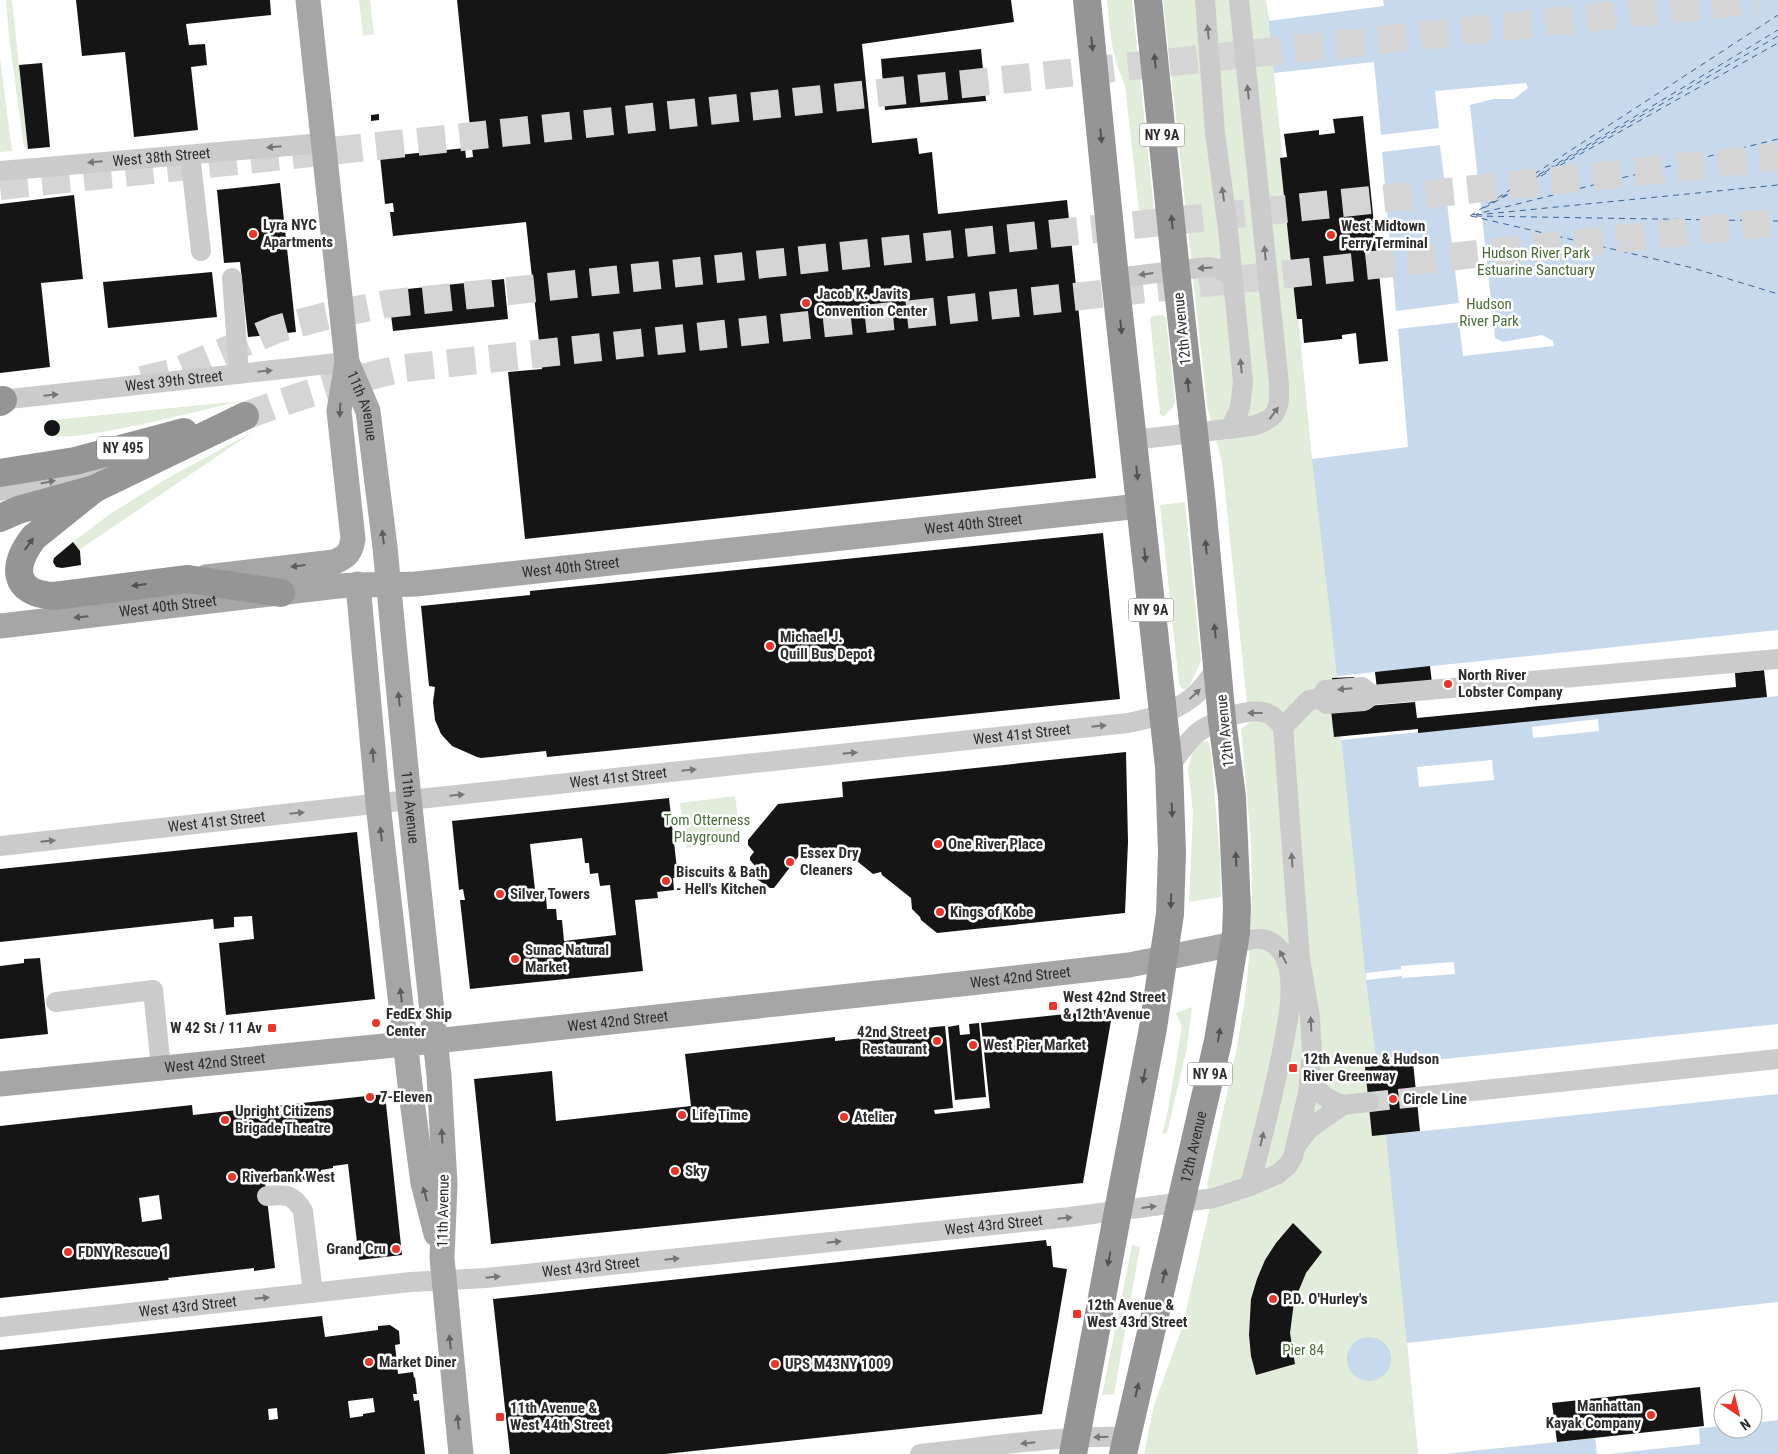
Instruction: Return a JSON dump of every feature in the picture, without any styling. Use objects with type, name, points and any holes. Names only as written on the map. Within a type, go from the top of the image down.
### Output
[{"type":"highway","name":"NY 9A","points":[[1075,1446],[1153,1028],[1170,914],[1172,852],[1169,767],[1115,278],[1087,0]]},
{"type":"highway","name":"12th Avenue","points":[[1124,1446],[1218,1041],[1238,908],[1235,828],[1222,720],[1218,666],[1148,0]]},
{"type":"highway","name":"NY 495","points":[[0,473],[75,461],[245,416],[152,461]]},
{"type":"highway","points":[[0,518],[18,510],[94,489],[152,461]]},
{"type":"highway","points":[[94,489],[34,537],[26,547],[21,556],[18,571],[20,578],[32,591],[42,595],[54,596],[188,579],[282,593]]},
{"type":"main road","name":"11th Avenue","points":[[308,0],[347,362],[339,411],[353,538],[350,552],[345,557]]},
{"type":"main road","name":"11th Avenue","points":[[347,362],[368,411],[388,586],[439,1076],[445,1184],[443,1269],[461,1454]]},
{"type":"main road","name":"West 40th Street","points":[[0,626],[358,584],[388,586],[477,578],[1140,506]]},
{"type":"main road","name":"West 40th Street","points":[[188,579],[334,562],[345,557]]},
{"type":"main road","name":"11th Avenue","points":[[358,584],[378,804],[423,1183],[443,1269]]},
{"type":"main road","name":"West 42nd Street","points":[[0,1084],[435,1042],[1129,965],[1234,944]]},
{"type":"street","points":[[1205,0],[1215,133],[1228,229],[1243,382],[1240,408],[1230,429]]},
{"type":"street","points":[[1133,440],[1252,426],[1270,419],[1276,414],[1280,400],[1239,0]]},
{"type":"street","name":"West 38th Street","points":[[0,171],[323,143]]},
{"type":"street","points":[[190,155],[201,251]]},
{"type":"street","points":[[1115,278],[1214,267],[1232,277]]},
{"type":"street","points":[[232,278],[239,374]]},
{"type":"street","name":"West 39th Street","points":[[1,401],[347,362]]},
{"type":"street","points":[[0,492],[152,461]]},
{"type":"street","points":[[345,557],[358,584]]},
{"type":"street","points":[[1283,727],[1309,700],[1320,699],[1325,690],[1362,687],[1372,695],[1778,659]]},
{"type":"street","name":"West 41st Street","points":[[0,846],[1128,723],[1163,713],[1191,699],[1218,666]]},
{"type":"street","points":[[1169,767],[1193,736],[1200,730],[1222,720],[1244,713],[1259,711],[1269,714],[1283,727],[1300,959],[1310,1017],[1312,1053],[1310,1080],[1296,1145]]},
{"type":"street","points":[[1234,944],[1255,939],[1271,942],[1277,946],[1285,958],[1290,979],[1289,1004],[1283,1045],[1250,1186]]},
{"type":"street","points":[[56,1002],[153,990],[161,1068]]},
{"type":"street","points":[[1417,1097],[1778,1059]]},
{"type":"street","points":[[1310,1080],[1317,1091],[1329,1100],[1343,1105],[1369,1102]]},
{"type":"street","points":[[1296,1145],[1310,1128],[1343,1105]]},
{"type":"street","name":"West 43rd Street","points":[[0,1327],[411,1282],[443,1269],[575,1269],[1118,1211],[1223,1196],[1250,1186],[1284,1170],[1291,1161],[1296,1145]]},
{"type":"street","points":[[268,1196],[285,1194],[297,1201],[303,1211],[313,1293]]},
{"type":"street","points":[[920,1454],[1075,1446],[1124,1446]]},
{"type":"green space","points":[[6,0],[12,0],[28,149],[24,148]]},
{"type":"green space","points":[[359,0],[370,0],[374,34],[363,36]]},
{"type":"green space","points":[[1107,0],[1132,0],[1156,229],[1141,230],[1125,85],[1114,53]]},
{"type":"green space","name":"Hudson River Park","points":[[1163,0],[1266,0],[1271,47],[1778,0],[1778,1454],[1144,1454],[1154,1405],[1182,1328],[1212,1198],[1207,1185],[1236,1052],[1245,999],[1249,958],[1252,898],[1251,841],[1241,729],[1249,723],[1222,462],[1207,406]]},
{"type":"green space","points":[[0,57],[12,151],[0,152]]},
{"type":"green space","points":[[1163,315],[1166,318],[1175,401],[1173,407],[1163,417],[1160,414],[1150,319],[1152,316]]},
{"type":"green space","points":[[241,401],[83,435],[62,437],[49,435],[57,434],[59,429],[58,422],[53,420]]},
{"type":"green space","points":[[253,432],[79,550],[73,542],[110,514],[166,479]]},
{"type":"green space","points":[[1185,502],[1201,661],[1189,687],[1184,690],[1179,684],[1160,505]]},
{"type":"green space","points":[[1208,741],[1211,752],[1220,855],[1221,897],[1189,902],[1193,813],[1188,769],[1193,750],[1202,742]]},
{"type":"green space","name":"Tom Otterness Playground","points":[[735,796],[741,842],[686,848],[680,803]]},
{"type":"green space","points":[[1192,1007],[1187,1048],[1167,1133],[1162,1134],[1168,1110],[1182,1026],[1176,1013]]},
{"type":"green space","points":[[1132,1245],[1140,1247],[1114,1394],[1102,1395]]},
{"type":"water","name":"Hudson River Park","points":[[1266,0],[1778,0],[1778,1454],[1418,1454],[1386,1135],[1366,980],[1341,736],[1337,676],[1312,459]]},
{"type":"water","points":[[1369,1337],[1381,1341],[1387,1347],[1391,1359],[1387,1371],[1381,1377],[1369,1381],[1357,1377],[1351,1371],[1347,1359],[1351,1347],[1357,1341]]},
{"type":"pier","points":[[1266,0],[1383,0],[1384,6],[1269,21]]},
{"type":"pier","points":[[1374,62],[1381,135],[1439,128],[1435,91],[1526,83],[1528,88],[1514,99],[1493,99],[1470,105],[1495,338],[1503,342],[1542,335],[1553,341],[1554,346],[1463,356],[1459,322],[1398,329],[1408,447],[1312,459],[1274,73]],"holes":[[[1440,145],[1459,303],[1396,311],[1382,152]]]},
{"type":"pier","points":[[1778,630],[1778,696],[1341,740],[1337,676]]},
{"type":"pier","points":[[1598,719],[1599,731],[1533,738],[1532,727]]},
{"type":"pier","points":[[1492,760],[1494,780],[1419,787],[1417,767]]},
{"type":"pier","points":[[1454,962],[1455,974],[1402,978],[1402,976],[1366,980],[1366,973],[1401,969],[1401,966]]},
{"type":"pier","points":[[1778,1024],[1778,1094],[1386,1135],[1377,1066]]},
{"type":"pier","points":[[1778,1302],[1778,1420],[1763,1422],[1763,1389],[1713,1389],[1713,1427],[1699,1428],[1700,1444],[1597,1454],[1595,1438],[1444,1454],[1418,1454],[1407,1343]]},
{"type":"building","points":[[76,0],[270,0],[271,15],[186,24],[189,45],[205,44],[207,65],[191,67],[198,130],[134,137],[125,52],[82,56]]},
{"type":"building","name":"Jacob K. Javits Convention Center","points":[[457,0],[1011,0],[1014,22],[862,44],[872,143],[917,138],[919,154],[932,152],[938,214],[1067,200],[1096,478],[525,539],[508,372],[542,369],[526,222],[393,236],[390,212],[394,212],[393,203],[385,204],[380,157],[465,148],[466,158],[473,157]]},
{"type":"building","points":[[981,49],[986,101],[885,110],[881,59]]},
{"type":"building","points":[[42,63],[50,147],[28,149],[19,65]]},
{"type":"building","points":[[379,114],[379,120],[371,121],[371,115]]},
{"type":"building","name":"West Midtown Ferry Terminal","points":[[1363,116],[1388,361],[1359,364],[1356,333],[1342,335],[1342,339],[1304,343],[1302,319],[1297,319],[1280,158],[1287,157],[1284,134],[1319,130],[1319,135],[1335,133],[1333,119]]},
{"type":"building","name":"Lyra NYC Apartments","points":[[280,183],[296,332],[248,337],[240,262],[224,263],[217,190]]},
{"type":"building","points":[[74,195],[83,279],[41,283],[50,367],[0,373],[0,204]]},
{"type":"building","points":[[212,272],[217,317],[108,328],[103,282]]},
{"type":"building","points":[[504,279],[508,319],[393,331],[388,291]]},
{"type":"building","points":[[52,420],[60,428],[52,436],[44,428]]},
{"type":"building","name":"Michael J. Quill Bus Depot","points":[[1103,533],[1120,699],[547,757],[546,751],[477,757],[452,746],[441,734],[435,720],[433,702],[435,687],[429,686],[421,606],[530,595],[530,591]]},
{"type":"building","points":[[73,542],[80,551],[81,565],[56,567],[53,562],[54,558]]},
{"type":"building","points":[[1430,666],[1432,683],[1377,689],[1375,672]]},
{"type":"building","points":[[1764,670],[1767,697],[1418,733],[1418,729],[1334,737],[1331,710],[1335,709],[1332,678],[1354,677],[1356,707],[1415,702],[1417,718],[1736,687],[1735,673]]},
{"type":"building","name":"One River Place","points":[[1126,752],[1128,842],[1125,913],[937,933],[921,920],[912,909],[911,898],[882,875],[881,872],[873,874],[842,849],[801,853],[774,888],[770,888],[751,875],[751,871],[755,866],[750,857],[754,852],[748,845],[748,840],[778,804],[843,797],[842,782]]},
{"type":"building","name":"Silver Towers","points":[[669,798],[678,878],[673,878],[674,890],[657,892],[658,898],[635,900],[643,971],[470,989],[460,900],[465,900],[463,889],[459,890],[452,821]],"holes":[[[582,838],[585,863],[589,863],[590,874],[598,873],[600,886],[610,885],[616,935],[564,941],[562,920],[557,920],[556,909],[547,909],[546,897],[536,899],[530,844]]]},
{"type":"building","points":[[357,832],[375,999],[226,1015],[219,943],[254,939],[252,916],[234,917],[234,927],[214,929],[213,919],[0,942],[0,869]]},
{"type":"building","points":[[40,958],[48,1034],[0,1039],[0,966],[24,963],[24,959]]},
{"type":"building","points":[[1113,1009],[1083,1183],[491,1244],[474,1079],[552,1071],[556,1121],[691,1106],[685,1054],[835,1037],[835,1041],[863,1038],[926,1031],[925,1028],[945,1026],[953,1108],[934,1110],[935,1114],[990,1108],[981,1023]]},
{"type":"building","points":[[979,1023],[986,1097],[955,1100],[948,1027],[959,1025],[960,1035],[970,1034],[969,1024]]},
{"type":"building","name":"Circle Line","points":[[1413,1062],[1420,1131],[1372,1136],[1365,1067]]},
{"type":"building","points":[[385,1094],[402,1255],[359,1260],[348,1164],[321,1170],[321,1173],[317,1174],[318,1179],[310,1181],[303,1180],[299,1172],[286,1174],[286,1171],[264,1173],[275,1268],[254,1271],[254,1268],[168,1278],[169,1280],[0,1298],[0,1126],[192,1105],[193,1115]],"holes":[[[159,1195],[162,1219],[142,1222],[139,1198]]]},
{"type":"building","name":"P.D. O'Hurley's","points":[[1293,1223],[1322,1252],[1306,1273],[1294,1302],[1290,1333],[1295,1364],[1256,1375],[1251,1356],[1249,1335],[1251,1299],[1265,1260]]},
{"type":"building","name":"UPS M43NY 1009","points":[[1046,1240],[1047,1246],[1051,1246],[1053,1267],[1067,1269],[1042,1414],[665,1454],[510,1454],[493,1299]]},
{"type":"building","points":[[322,1316],[325,1337],[378,1330],[378,1326],[390,1325],[399,1331],[400,1344],[395,1345],[398,1374],[413,1372],[415,1377],[417,1394],[413,1394],[414,1401],[419,1400],[425,1454],[0,1454],[0,1350]],"holes":[[[373,1398],[375,1412],[350,1418],[348,1401]],[[277,1408],[278,1419],[269,1420],[268,1409]]]},
{"type":"building","points":[[1700,1387],[1704,1426],[1557,1442],[1552,1403]]},
{"type":"ferry route","points":[[1470,216],[1778,15]]},
{"type":"ferry route","points":[[1492,203],[1778,30]]},
{"type":"ferry route","points":[[1516,189],[1778,36]]},
{"type":"ferry route","points":[[1493,203],[1778,43]]},
{"type":"ferry route","points":[[1473,215],[1778,139]]},
{"type":"ferry route","points":[[1476,215],[1778,185]]},
{"type":"ferry route","points":[[1484,208],[1491,204]]},
{"type":"ferry route","points":[[1471,216],[1693,268],[1778,294]]},
{"type":"ferry route","points":[[1476,216],[1778,221]]},
{"type":"tunnel","points":[[0,186],[1758,0]]},
{"type":"tunnel","points":[[142,380],[175,372],[277,329],[326,316],[386,304],[1778,157]]},
{"type":"tunnel","points":[[245,416],[324,389],[404,368],[1778,222]]},
{"type":"tunnel","points":[[1369,1102],[1417,1097]]},
{"type":"place","name":"Lyra NYC Apartments","points":[[253,234]]},
{"type":"place","name":"West Midtown Ferry Terminal","points":[[1331,235]]},
{"type":"place","name":"Jacob K. Javits Convention Center","points":[[806,303]]},
{"type":"place","name":"Michael J. Quill Bus Depot","points":[[770,646]]},
{"type":"place","name":"North River Lobster Company","points":[[1448,684]]},
{"type":"place","name":"One River Place","points":[[938,844]]},
{"type":"place","name":"Essex Dry Cleaners","points":[[790,862]]},
{"type":"place","name":"Biscuits & Bath - Hell's Kitchen","points":[[666,881]]},
{"type":"place","name":"Silver Towers","points":[[500,894]]},
{"type":"place","name":"Kings of Kobe","points":[[940,912]]},
{"type":"place","name":"Sunac Natural Market","points":[[515,959]]},
{"type":"place","name":"West 42nd Street & 12th Avenue","points":[[1053,1006]]},
{"type":"place","name":"FedEx Ship Center","points":[[376,1023]]},
{"type":"place","name":"W 42 St / 11 Av","points":[[272,1028]]},
{"type":"place","name":"42nd Street Restaurant","points":[[937,1041]]},
{"type":"place","name":"West Pier Market","points":[[973,1045]]},
{"type":"place","name":"12th Avenue & Hudson River Greenway","points":[[1293,1068]]},
{"type":"place","name":"7-Eleven","points":[[370,1097]]},
{"type":"place","name":"Circle Line","points":[[1393,1099]]},
{"type":"place","name":"Life Time","points":[[682,1115]]},
{"type":"place","name":"Atelier","points":[[844,1117]]},
{"type":"place","name":"Upright Citizens Brigade Theatre","points":[[225,1120]]},
{"type":"place","name":"Sky","points":[[675,1171]]},
{"type":"place","name":"Riverbank West","points":[[232,1177]]},
{"type":"place","name":"Grand Cru","points":[[396,1249]]},
{"type":"place","name":"FDNY Rescue 1","points":[[68,1252]]},
{"type":"place","name":"P.D. O'Hurley's","points":[[1273,1299]]},
{"type":"place","name":"12th Avenue & West 43rd Street","points":[[1077,1314]]},
{"type":"place","name":"Market Diner","points":[[369,1362]]},
{"type":"place","name":"UPS M43NY 1009","points":[[775,1364]]},
{"type":"place","name":"Manhattan Kayak Company","points":[[1651,1415]]},
{"type":"place","name":"11th Avenue & West 44th Street","points":[[500,1417]]},
{"type":"park label","name":"Hudson River Park Estuarine Sanctuary","points":[[1536,262]]},
{"type":"park label","name":"Pier 84","points":[[1303,1350]]}]
